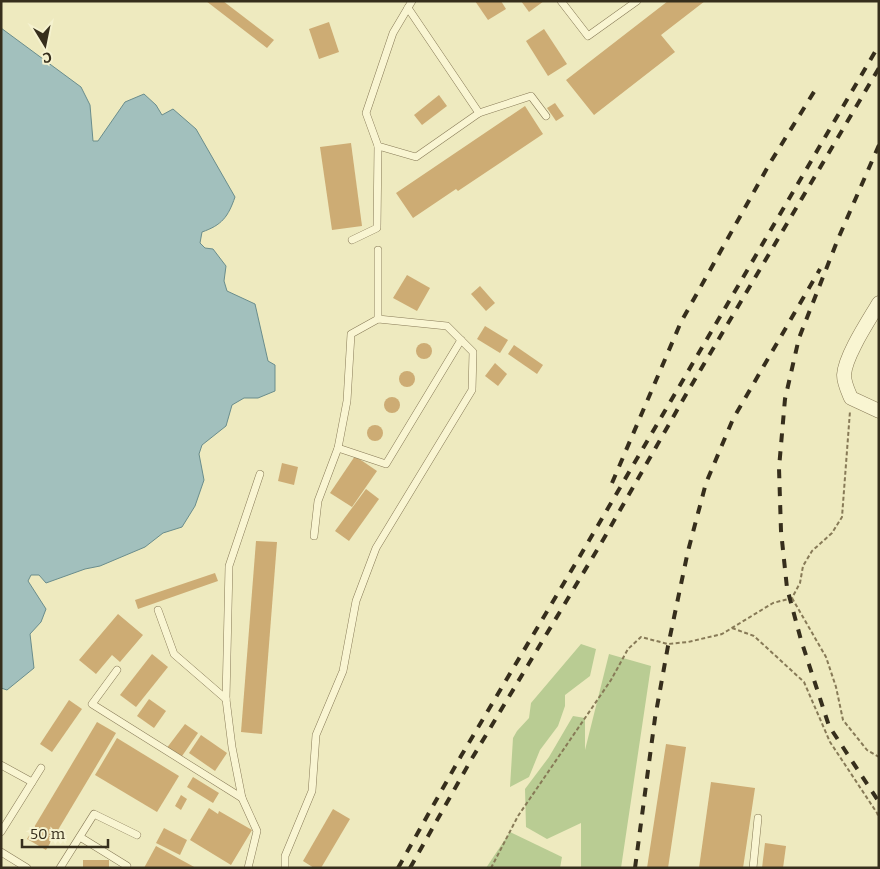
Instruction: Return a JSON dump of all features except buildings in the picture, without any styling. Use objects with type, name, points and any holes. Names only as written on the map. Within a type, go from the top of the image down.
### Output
[{"type":"street","points":[[879,303],[854,346],[844,373],[846,387],[851,398],[879,411]]},
{"type":"lane","points":[[561,1],[588,36],[637,1]]},
{"type":"lane","points":[[352,240],[377,228],[378,146],[366,113],[393,33],[410,5],[479,112]]},
{"type":"lane","points":[[378,146],[416,157],[479,112],[531,96],[546,116]]},
{"type":"lane","points":[[378,250],[378,319]]},
{"type":"lane","points":[[285,868],[285,856],[312,791],[316,735],[343,671],[356,601],[376,548],[472,390],[473,352],[447,326],[378,319],[351,334],[346,401],[338,448],[318,501],[314,536]]},
{"type":"lane","points":[[338,448],[386,464],[461,340]]},
{"type":"lane","points":[[248,868],[257,831],[242,798],[232,747],[226,699],[229,566],[260,474]]},
{"type":"lane","points":[[158,610],[174,654],[226,699]]},
{"type":"lane","points":[[116,670],[92,704],[242,798]]},
{"type":"lane","points":[[1,765],[32,782]]},
{"type":"lane","points":[[1,832],[41,768]]},
{"type":"lane","points":[[60,868],[94,814],[137,835]]},
{"type":"lane","points":[[753,868],[758,818]]},
{"type":"lane","points":[[80,837],[126,866],[125,868]]},
{"type":"lane","points":[[1,852],[27,868]]},
{"type":"path","points":[[491,868],[518,816],[606,687],[628,649],[641,637],[668,644],[688,642],[722,634],[774,603],[792,598],[800,583],[803,566],[812,551],[832,533],[842,517],[851,398]]},
{"type":"path","points":[[792,598],[826,657],[836,687],[843,720],[867,750],[879,758]]},
{"type":"path","points":[[732,628],[754,636],[804,682],[830,742],[879,818]]},
{"type":"green space","points":[[581,644],[596,649],[590,676],[565,695],[565,706],[558,726],[540,750],[529,777],[510,787],[513,738],[529,718],[531,703]]},
{"type":"green space","points":[[609,654],[651,666],[621,868],[581,868],[581,823],[547,839],[526,827],[525,789],[549,757],[573,716],[585,718],[585,750]]},
{"type":"green space","points":[[510,832],[562,857],[560,868],[486,868]]},
{"type":"water","points":[[1,28],[81,87],[90,105],[93,141],[98,141],[125,102],[144,94],[156,105],[162,115],[173,109],[196,129],[235,197],[227,215],[215,226],[202,232],[200,243],[205,248],[213,249],[226,266],[224,281],[227,291],[255,304],[268,361],[275,365],[275,391],[258,398],[244,398],[232,405],[226,426],[202,445],[199,454],[204,480],[195,506],[182,527],[163,533],[145,547],[100,566],[85,569],[46,583],[39,575],[31,575],[28,581],[46,609],[41,622],[30,634],[34,668],[7,690],[1,688]]},
{"type":"railway","points":[[398,868],[461,756],[879,45]]},
{"type":"railway","points":[[410,868],[471,760],[603,540],[688,391],[879,68]]},
{"type":"railway","points":[[612,483],[681,322],[770,163],[817,87]]},
{"type":"railway","points":[[879,145],[838,239],[799,338],[785,399],[779,468],[781,531],[787,588],[801,640],[829,726],[879,802]]},
{"type":"railway","points":[[635,868],[655,718],[668,646],[688,551],[706,483],[733,419],[820,269]]}]
